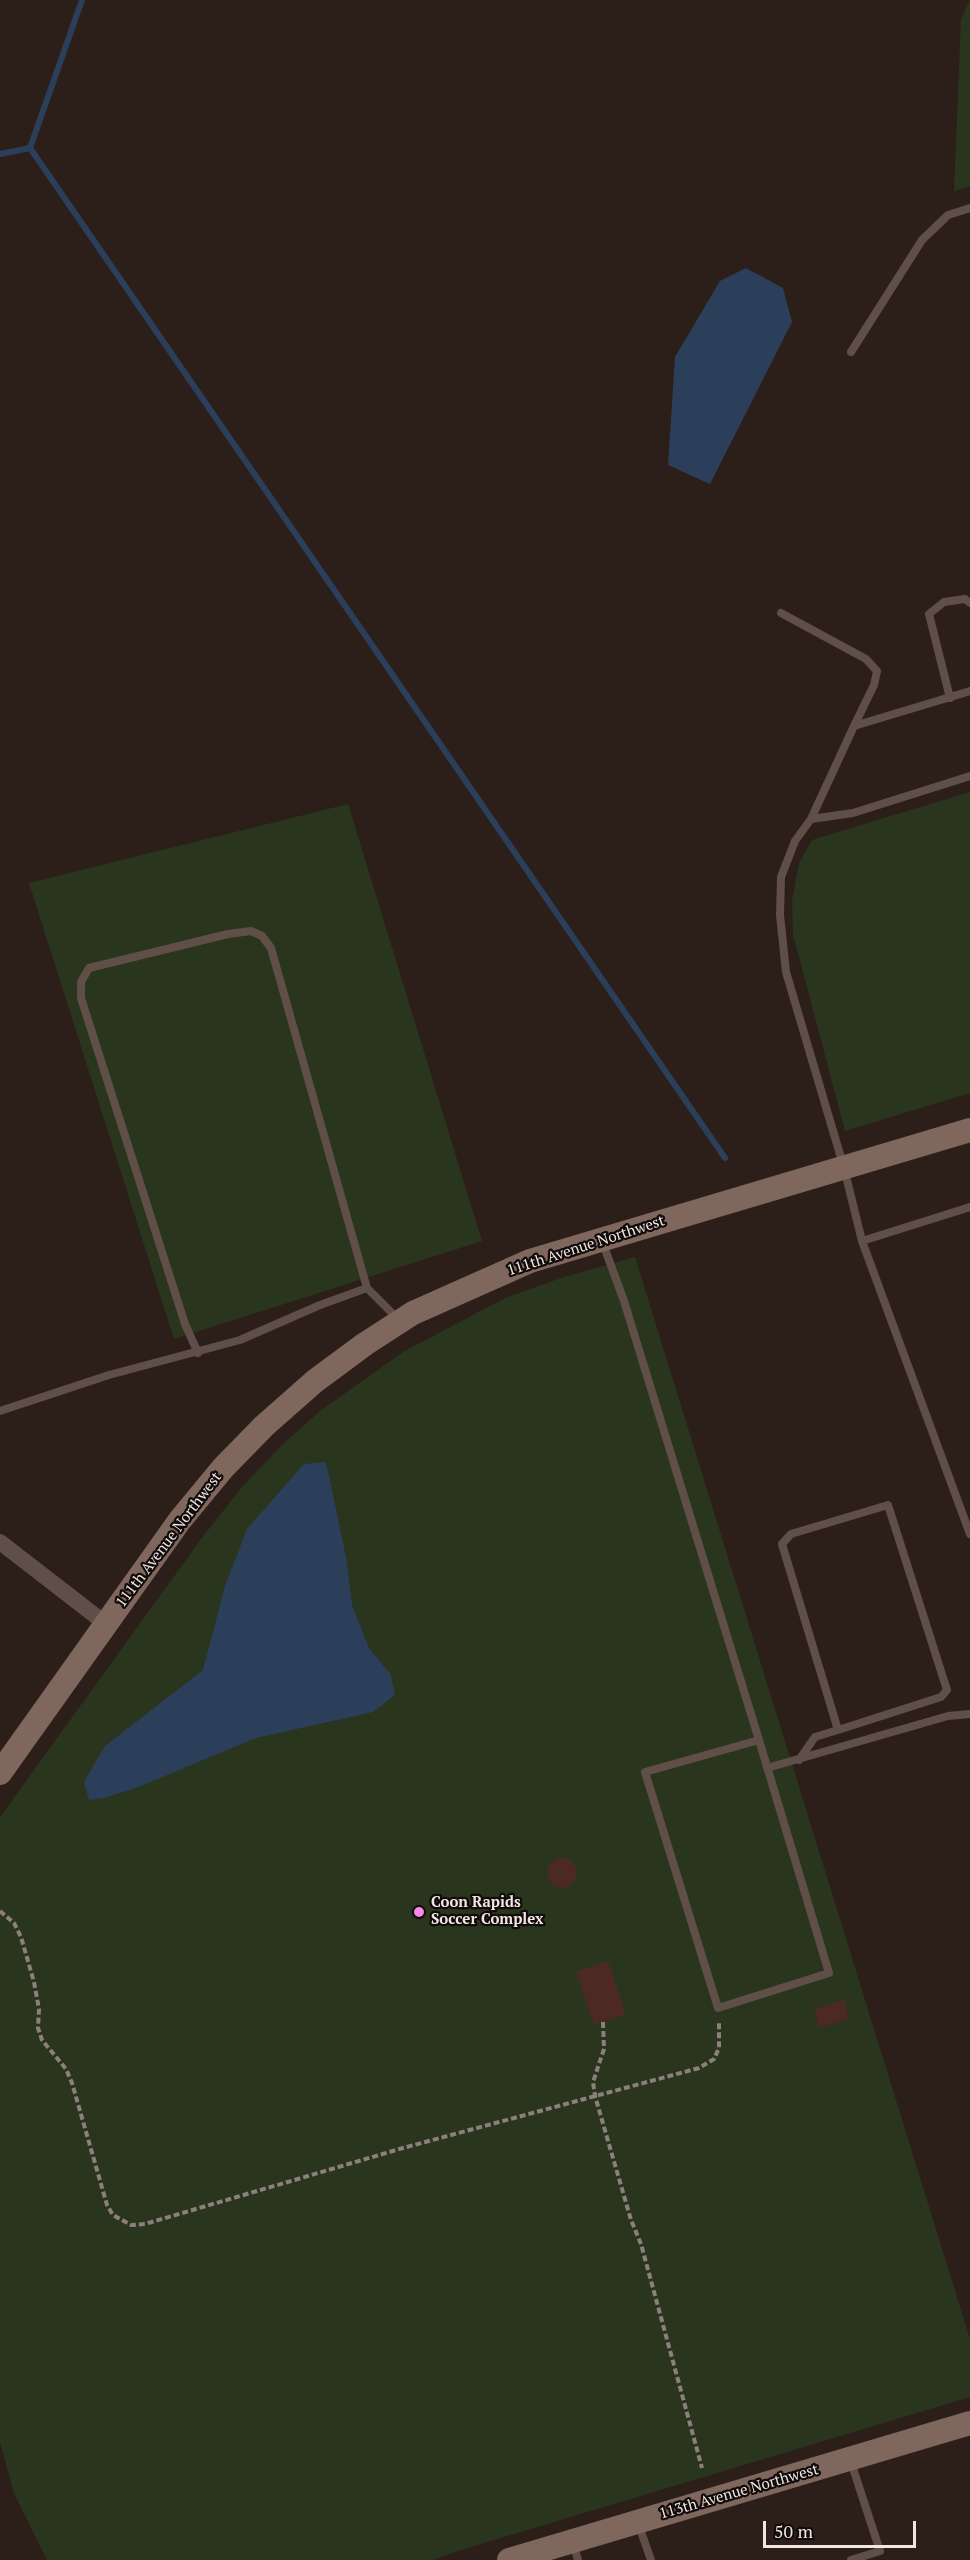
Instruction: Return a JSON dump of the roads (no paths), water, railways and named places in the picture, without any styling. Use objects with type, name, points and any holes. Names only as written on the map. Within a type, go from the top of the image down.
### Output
[{"type":"street","name":"111th Avenue Northwest","points":[[0,1773],[180,1520],[239,1451],[264,1426],[315,1381],[365,1344],[401,1321],[468,1287],[530,1261],[601,1238],[970,1131]]},
{"type":"street","points":[[0,1542],[106,1624]]},
{"type":"street","name":"113th Avenue Northwest","points":[[508,2560],[575,2551],[638,2522],[970,2423]]},
{"type":"lane","points":[[851,352],[922,240],[948,215],[970,208]]},
{"type":"lane","points":[[950,698],[929,614],[944,602],[965,598],[970,603]]},
{"type":"lane","points":[[781,613],[866,660],[877,671],[874,685],[811,819],[795,841],[781,877],[780,915],[786,972],[844,1168],[862,1241],[970,1534]]},
{"type":"lane","points":[[854,726],[970,692]]},
{"type":"lane","points":[[811,819],[853,813],[970,776]]},
{"type":"lane","points":[[198,1353],[185,1324],[81,998],[81,982],[89,968],[228,934],[251,931],[262,936],[271,948],[367,1288],[401,1321]]},
{"type":"lane","points":[[862,1241],[970,1207]]},
{"type":"lane","points":[[601,1238],[624,1301],[759,1740],[829,1973],[718,2008],[645,1772],[759,1740]]},
{"type":"lane","points":[[0,1411],[109,1375],[240,1341],[320,1305],[367,1288]]},
{"type":"lane","points":[[799,1760],[815,1737],[838,1730],[941,1697],[947,1690],[888,1505],[791,1534],[783,1544],[838,1730]]},
{"type":"lane","points":[[767,1768],[948,1716],[970,1714]]},
{"type":"lane","points":[[850,2459],[880,2551],[850,2560]]},
{"type":"lane","points":[[638,2522],[651,2560]]},
{"type":"water","points":[[746,268],[783,288],[792,322],[710,484],[668,465],[675,357],[720,281]]},
{"type":"water","points":[[326,1462],[346,1557],[352,1605],[369,1648],[391,1675],[395,1695],[373,1712],[256,1738],[136,1788],[89,1800],[84,1782],[105,1746],[203,1670],[225,1586],[247,1529],[304,1464]]},
{"type":"waterway","points":[[30,148],[82,0]]},
{"type":"waterway","points":[[30,148],[725,1158]]},
{"type":"waterway","points":[[0,154],[30,148]]},
{"type":"place","name":"Coon Rapids Soccer Complex","points":[[419,1912]]}]
